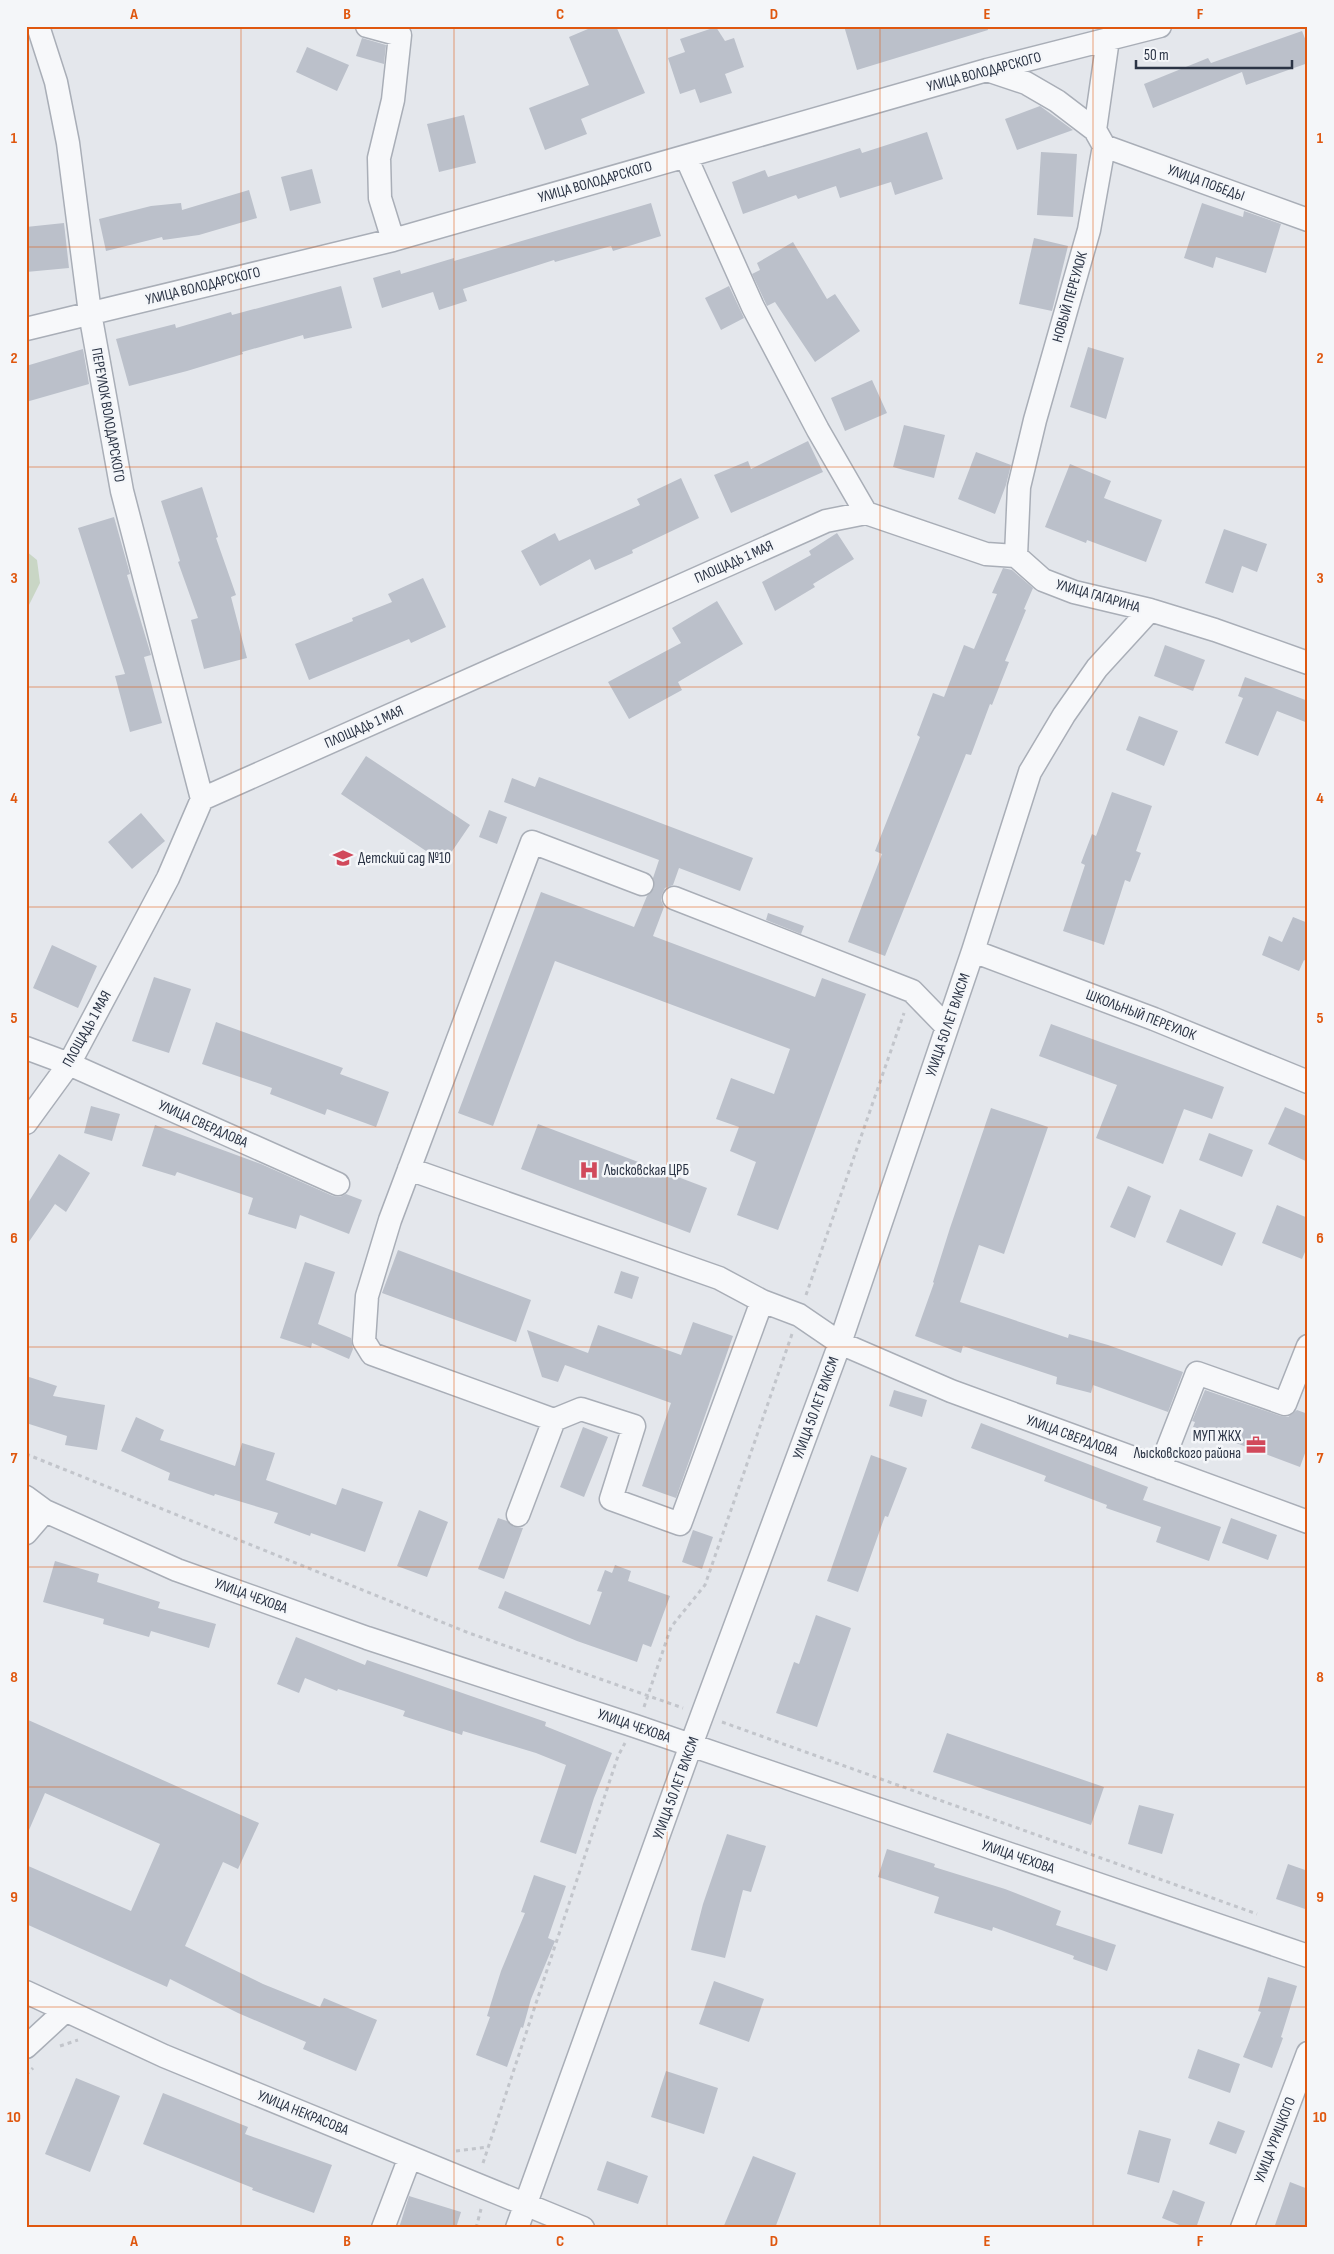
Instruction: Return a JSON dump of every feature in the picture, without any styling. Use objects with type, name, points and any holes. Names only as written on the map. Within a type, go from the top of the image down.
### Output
[{"type":"street","name":"ПЕРЕУЛОК ВОЛОДАРСКОГО","points":[[38,26],[56,82],[68,143],[90,313],[122,491],[202,799]]},
{"type":"street","points":[[367,26],[400,35],[393,100],[379,158],[380,198],[392,240]]},
{"type":"street","name":"УЛИЦА ВОЛОДАРСКОГО","points":[[26,329],[392,240],[987,70],[1160,26]]},
{"type":"street","name":"НОВЫЙ ПЕРЕУЛОК","points":[[1016,556],[1019,487],[1035,420],[1089,230],[1100,138],[1108,39]]},
{"type":"street","name":"УЛИЦА ПОБЕДЫ","points":[[987,70],[1026,83],[1056,101],[1100,138],[1308,220]]},
{"type":"street","points":[[686,157],[753,307],[818,430],[866,513],[986,554],[1016,556]]},
{"type":"street","name":"ПЛОЩАДЬ 1 МАЯ","points":[[26,1123],[69,1064],[168,878],[202,799],[826,521],[866,513]]},
{"type":"street","name":"УЛИЦА ГАГАРИНА","points":[[1016,556],[1043,580],[1074,592],[1150,610],[1215,630],[1308,664]]},
{"type":"street","name":"УЛИЦА 50 ЛЕТ ВЛКСМ","points":[[517,2228],[702,1714],[840,1343],[973,951],[1030,772],[1064,715],[1097,668],[1150,610]]},
{"type":"street","points":[[642,884],[532,842],[390,1220],[367,1296],[364,1340],[372,1354],[554,1420],[582,1409],[634,1426],[610,1500],[680,1524],[762,1301]]},
{"type":"street","points":[[674,898],[912,991],[947,1027]]},
{"type":"street","name":"ШКОЛЬНЫЙ ПЕРЕУЛОК","points":[[973,951],[1307,1079]]},
{"type":"street","name":"УЛИЦА СВЕРДЛОВА","points":[[26,1048],[69,1064],[338,1184]]},
{"type":"street","name":"УЛИЦА СВЕРДЛОВА","points":[[409,1169],[719,1278],[762,1301],[799,1315],[840,1343],[951,1391],[1308,1522]]},
{"type":"street","points":[[1160,1468],[1197,1373],[1285,1404],[1308,1346]]},
{"type":"street","points":[[518,1515],[554,1420]]},
{"type":"street","name":"УЛИЦА ЧЕХОВА","points":[[26,1497],[44,1510],[177,1570],[367,1638],[635,1726],[1308,1956]]},
{"type":"street","points":[[26,1533],[44,1510]]},
{"type":"street","name":"УЛИЦА НЕКРАСОВА","points":[[26,1992],[164,2056],[583,2228]]},
{"type":"street","points":[[26,2047],[65,2011]]},
{"type":"street","name":"УЛИЦА УРИЦКОГО","points":[[1242,2228],[1308,2053]]},
{"type":"street","points":[[383,2228],[410,2157]]},
{"type":"path","points":[[476,2228],[483,2204],[481,2169],[618,1756],[635,1726],[671,1627],[705,1585],[912,991]]},
{"type":"path","points":[[26,1454],[469,1633],[702,1714],[1261,1915]]},
{"type":"green space","points":[[26,551],[37,560],[40,583],[28,607],[26,681]]},
{"type":"building","points":[[595,26],[616,26],[645,93],[581,119],[587,134],[545,150],[529,108],[589,85],[569,37]]},
{"type":"building","points":[[844,26],[987,26],[988,30],[857,70]]},
{"type":"building","points":[[716,27],[725,41],[734,38],[744,67],[725,74],[732,93],[700,103],[695,89],[680,94],[668,58],[685,52],[680,39]]},
{"type":"building","points":[[1302,31],[1308,46],[1308,63],[1246,85],[1242,72],[1153,108],[1144,84],[1208,58],[1211,63]]},
{"type":"building","points":[[362,38],[386,45],[384,64],[356,56]]},
{"type":"building","points":[[307,47],[349,65],[337,91],[296,72]]},
{"type":"building","points":[[1040,106],[1073,130],[1017,150],[1005,119]]},
{"type":"building","points":[[464,115],[476,163],[439,172],[427,124]]},
{"type":"building","points":[[927,132],[943,179],[895,195],[891,182],[840,198],[836,186],[798,199],[796,195],[743,214],[732,182],[765,170],[768,177],[860,148],[862,153]]},
{"type":"building","points":[[1041,152],[1077,154],[1073,217],[1037,215]]},
{"type":"building","points":[[312,169],[321,203],[290,211],[281,177]]},
{"type":"building","points":[[249,190],[257,218],[199,235],[163,240],[162,237],[106,251],[99,219],[151,206],[181,203],[182,210]]},
{"type":"building","points":[[651,203],[661,236],[613,251],[611,246],[555,262],[554,260],[463,289],[467,301],[439,310],[433,292],[382,308],[373,278],[400,270],[401,274],[454,258],[454,261]]},
{"type":"building","points":[[1202,203],[1243,217],[1244,211],[1281,224],[1266,273],[1216,257],[1213,268],[1184,258]]},
{"type":"building","points":[[64,223],[69,268],[26,272],[26,227]]},
{"type":"building","points":[[1034,238],[1068,246],[1052,311],[1019,304]]},
{"type":"building","points":[[793,242],[827,299],[835,294],[860,331],[815,362],[775,302],[767,306],[752,274],[760,270],[757,263]]},
{"type":"building","points":[[341,286],[352,328],[304,339],[303,335],[242,352],[243,354],[187,371],[129,386],[116,339],[175,324],[176,328],[231,312],[232,315]]},
{"type":"building","points":[[729,286],[744,318],[721,330],[705,298]]},
{"type":"building","points":[[1088,347],[1124,358],[1106,419],[1070,407]]},
{"type":"building","points":[[83,349],[89,384],[26,402],[26,366]]},
{"type":"building","points":[[872,380],[887,413],[845,431],[831,398]]},
{"type":"building","points":[[904,425],[945,435],[934,478],[893,467]]},
{"type":"building","points":[[808,441],[823,472],[731,513],[714,475],[748,461],[751,469]]},
{"type":"building","points":[[976,452],[1011,465],[995,514],[958,499]]},
{"type":"building","points":[[1070,464],[1111,481],[1104,498],[1162,520],[1146,562],[1087,540],[1086,543],[1045,527]]},
{"type":"building","points":[[681,478],[699,518],[632,550],[633,553],[595,570],[590,559],[540,586],[521,551],[555,533],[559,541],[640,505],[637,499]]},
{"type":"building","points":[[202,487],[218,537],[216,538],[236,595],[231,597],[247,658],[204,669],[191,620],[198,618],[178,562],[180,561],[161,501]]},
{"type":"building","points":[[114,517],[130,574],[127,575],[151,655],[144,657],[162,723],[130,732],[115,676],[125,674],[78,528]]},
{"type":"building","points":[[1224,529],[1267,544],[1257,572],[1242,566],[1233,593],[1205,583]]},
{"type":"building","points":[[837,533],[854,559],[813,584],[815,587],[775,611],[762,582],[811,555],[809,551]]},
{"type":"building","points":[[1003,568],[1012,570],[1033,588],[1005,661],[1009,662],[992,705],[990,704],[971,755],[966,754],[885,956],[848,942],[882,854],[875,851],[920,737],[917,735],[933,693],[944,697],[964,645],[974,649],[997,594],[992,593]]},
{"type":"building","points":[[423,578],[446,627],[411,643],[409,639],[309,680],[295,644],[353,621],[352,618],[392,602],[388,594]]},
{"type":"building","points":[[717,601],[743,644],[678,682],[682,690],[629,719],[608,682],[681,643],[672,628]]},
{"type":"building","points":[[1165,645],[1205,660],[1193,691],[1154,676]]},
{"type":"building","points":[[1245,677],[1308,701],[1308,723],[1277,711],[1258,756],[1225,743],[1243,698],[1238,696]]},
{"type":"building","points":[[1139,716],[1178,731],[1164,766],[1126,750]]},
{"type":"building","points":[[366,756],[470,825],[444,863],[341,794]]},
{"type":"building","points":[[539,777],[753,858],[740,891],[679,868],[673,885],[665,888],[662,894],[661,900],[664,907],[653,936],[815,997],[822,978],[866,994],[778,1230],[737,1215],[756,1162],[730,1151],[739,1127],[716,1119],[731,1078],[774,1094],[790,1049],[555,961],[493,1126],[458,1113],[541,892],[634,927],[647,896],[654,888],[653,878],[659,860],[504,802],[512,778],[535,787]]},
{"type":"building","points":[[1112,792],[1152,806],[1136,851],[1141,853],[1130,882],[1125,880],[1104,945],[1063,931],[1085,865],[1081,863],[1092,834],[1096,836]]},
{"type":"building","points":[[489,810],[507,817],[497,844],[479,837]]},
{"type":"building","points":[[141,813],[165,841],[132,869],[108,842]]},
{"type":"building","points":[[768,913],[804,926],[801,934],[766,920]]},
{"type":"building","points":[[1293,917],[1308,923],[1308,962],[1304,960],[1299,971],[1262,955],[1269,936],[1282,942]]},
{"type":"building","points":[[52,945],[97,966],[78,1008],[33,988]]},
{"type":"building","points":[[154,977],[191,989],[169,1053],[132,1041]]},
{"type":"building","points":[[216,1022],[343,1068],[340,1074],[389,1092],[376,1127],[327,1109],[325,1115],[270,1094],[272,1088],[202,1064]]},
{"type":"building","points":[[1051,1024],[1224,1087],[1212,1119],[1184,1109],[1163,1164],[1096,1138],[1117,1085],[1039,1056]]},
{"type":"building","points":[[91,1106],[120,1114],[112,1141],[84,1133]]},
{"type":"building","points":[[1285,1107],[1308,1117],[1308,1162],[1268,1144]]},
{"type":"building","points":[[991,1108],[1048,1127],[1004,1254],[979,1245],[960,1302],[1068,1338],[1069,1334],[1108,1345],[1183,1372],[1168,1412],[1093,1385],[1091,1393],[1056,1384],[1057,1377],[963,1346],[961,1353],[915,1336]]},
{"type":"building","points":[[538,1124],[707,1188],[690,1233],[521,1169]]},
{"type":"building","points":[[155,1125],[261,1164],[333,1196],[340,1197],[346,1194],[362,1200],[349,1234],[300,1215],[296,1229],[248,1214],[253,1198],[177,1172],[175,1176],[142,1166]]},
{"type":"building","points":[[1209,1133],[1253,1150],[1242,1177],[1199,1160]]},
{"type":"building","points":[[59,1154],[90,1173],[66,1212],[55,1204],[26,1246],[26,1206]]},
{"type":"building","points":[[1128,1186],[1151,1196],[1135,1238],[1110,1227]]},
{"type":"building","points":[[1277,1205],[1308,1218],[1308,1245],[1302,1259],[1262,1243]]},
{"type":"building","points":[[1180,1209],[1236,1233],[1222,1266],[1166,1242]]},
{"type":"building","points":[[398,1250],[531,1300],[516,1342],[382,1293]]},
{"type":"building","points":[[305,1262],[335,1272],[318,1324],[351,1338],[353,1349],[349,1359],[312,1343],[311,1348],[280,1338]]},
{"type":"building","points":[[621,1271],[639,1277],[632,1299],[614,1293]]},
{"type":"building","points":[[693,1322],[733,1336],[676,1498],[642,1486],[671,1403],[565,1365],[558,1382],[542,1377],[527,1330],[588,1353],[598,1325],[681,1355]]},
{"type":"building","points":[[26,1376],[57,1386],[53,1396],[105,1405],[97,1450],[65,1445],[67,1436],[26,1423]]},
{"type":"building","points":[[894,1390],[927,1400],[922,1417],[889,1406]]},
{"type":"building","points":[[1205,1390],[1281,1416],[1288,1417],[1297,1410],[1308,1414],[1308,1445],[1300,1467],[1193,1427],[1195,1422],[1192,1421]]},
{"type":"building","points":[[136,1417],[164,1430],[160,1440],[235,1466],[242,1443],[275,1453],[266,1480],[336,1505],[342,1488],[383,1502],[365,1552],[311,1533],[310,1536],[274,1523],[278,1513],[215,1494],[214,1496],[168,1480],[170,1473],[121,1451]]},
{"type":"building","points":[[981,1423],[1148,1487],[1143,1500],[1221,1527],[1209,1561],[1156,1542],[1161,1527],[1106,1508],[1107,1505],[1044,1481],[1046,1476],[971,1448]]},
{"type":"building","points":[[583,1427],[608,1437],[584,1497],[560,1487]]},
{"type":"building","points":[[871,1455],[907,1468],[888,1517],[885,1516],[858,1592],[827,1581]]},
{"type":"building","points":[[419,1510],[448,1522],[427,1577],[397,1566]]},
{"type":"building","points":[[498,1518],[507,1521],[514,1527],[523,1528],[504,1579],[478,1569]]},
{"type":"building","points":[[1231,1518],[1277,1535],[1268,1560],[1222,1543]]},
{"type":"building","points":[[693,1530],[713,1537],[702,1569],[682,1562]]},
{"type":"building","points":[[55,1561],[99,1574],[97,1582],[160,1602],[158,1608],[216,1624],[209,1648],[151,1631],[149,1637],[103,1624],[104,1619],[43,1602]]},
{"type":"building","points":[[615,1565],[631,1571],[628,1581],[670,1596],[651,1647],[643,1644],[637,1662],[577,1641],[498,1608],[505,1591],[590,1625],[602,1592],[597,1591],[605,1570],[612,1573]]},
{"type":"building","points":[[816,1615],[851,1628],[817,1727],[776,1713],[794,1662],[799,1664]]},
{"type":"building","points":[[296,1637],[365,1665],[367,1660],[546,1722],[545,1726],[612,1753],[594,1798],[576,1854],[540,1842],[566,1765],[536,1753],[463,1731],[462,1735],[403,1716],[405,1711],[338,1689],[337,1691],[305,1678],[299,1693],[277,1684]]},
{"type":"building","points":[[26,1719],[259,1823],[238,1869],[223,1862],[185,1946],[263,1984],[320,2007],[324,1998],[377,2020],[356,2071],[303,2049],[306,2042],[238,2013],[170,1979],[167,1987],[26,1924],[26,1865],[131,1911],[160,1844],[45,1793],[26,1837]]},
{"type":"building","points":[[947,1733],[1104,1787],[1091,1825],[933,1772]]},
{"type":"building","points":[[1139,1805],[1174,1814],[1162,1854],[1128,1844]]},
{"type":"building","points":[[727,1834],[766,1846],[751,1892],[743,1890],[725,1958],[691,1950],[703,1904]]},
{"type":"building","points":[[887,1849],[935,1864],[934,1867],[1005,1889],[1061,1911],[1056,1925],[1116,1945],[1107,1971],[1073,1959],[1074,1956],[993,1927],[992,1931],[934,1913],[939,1897],[878,1877]]},
{"type":"building","points":[[1288,1864],[1308,1871],[1308,1910],[1276,1899]]},
{"type":"building","points":[[534,1875],[566,1886],[548,1938],[555,1941],[531,1999],[523,2028],[521,2027],[507,2067],[476,2055],[490,2017],[487,2016],[501,1971],[525,1913],[521,1912]]},
{"type":"building","points":[[1268,1977],[1297,1986],[1281,2037],[1283,2038],[1272,2068],[1243,2057],[1261,2012],[1258,2011]]},
{"type":"building","points":[[714,1981],[764,1999],[749,2042],[699,2024]]},
{"type":"building","points":[[1198,2049],[1240,2064],[1230,2093],[1188,2078]]},
{"type":"building","points":[[666,2071],[718,2088],[704,2134],[651,2117]]},
{"type":"building","points":[[76,2078],[120,2096],[90,2172],[45,2154]]},
{"type":"building","points":[[163,2093],[248,2127],[245,2134],[332,2165],[314,2213],[252,2190],[253,2188],[143,2144]]},
{"type":"building","points":[[1218,2121],[1245,2131],[1236,2154],[1209,2144]]},
{"type":"building","points":[[1139,2130],[1171,2139],[1159,2183],[1127,2174]]},
{"type":"building","points":[[753,2156],[796,2173],[775,2228],[723,2228]]},
{"type":"building","points":[[607,2161],[648,2176],[638,2204],[597,2190]]},
{"type":"building","points":[[1290,2182],[1308,2189],[1308,2228],[1274,2228]]},
{"type":"building","points":[[1173,2190],[1205,2202],[1196,2228],[1187,2228],[1162,2218]]},
{"type":"building","points":[[409,2196],[461,2212],[456,2228],[399,2228]]},
{"type":"place","name":"Детский сад №10","points":[[343,858]]},
{"type":"place","name":"Лысковская ЦРБ","points":[[589,1170]]},
{"type":"place","name":"МУП ЖКХ Лысковского района","points":[[1256,1445]]}]
